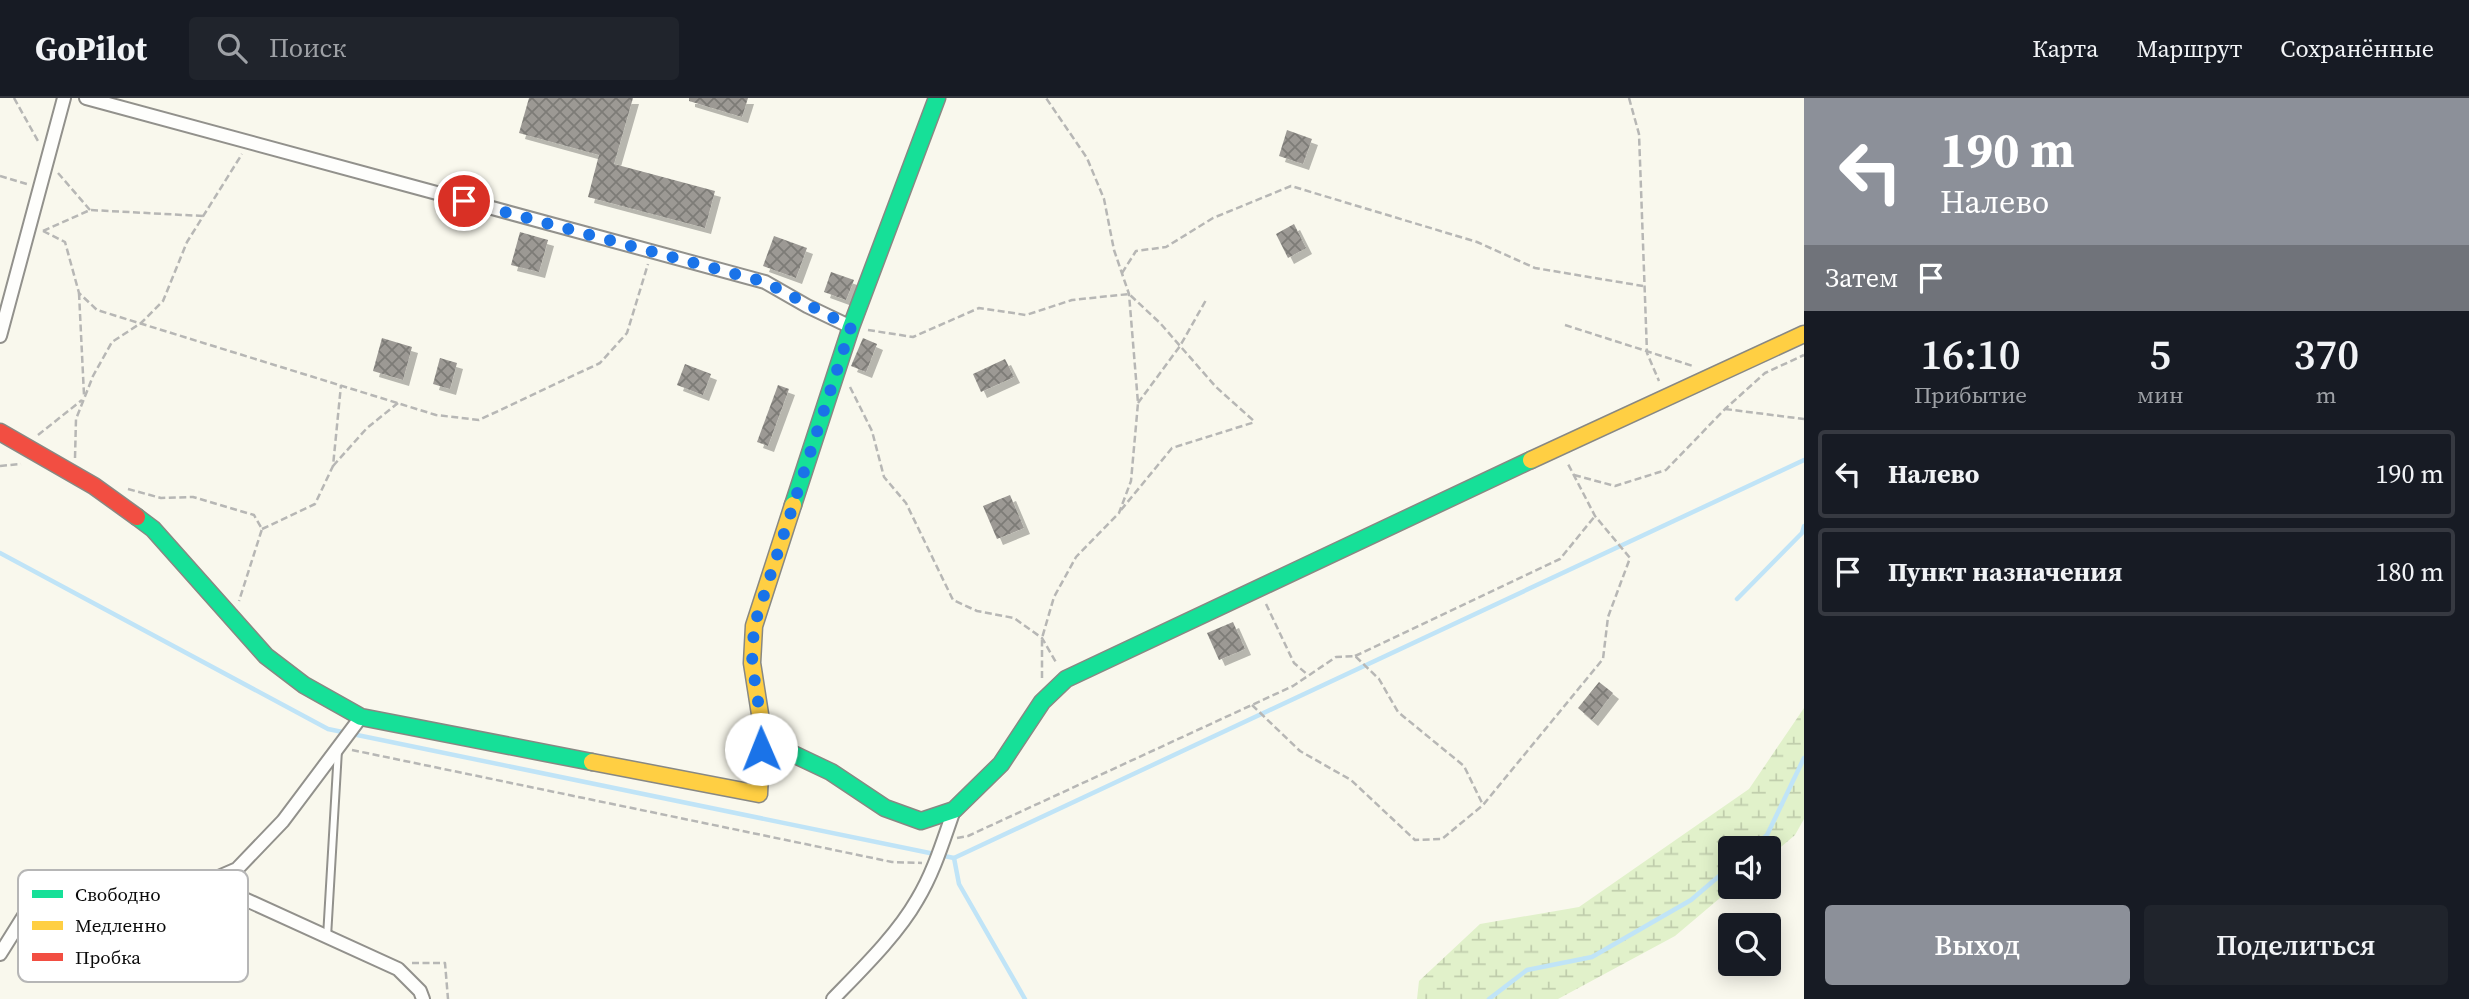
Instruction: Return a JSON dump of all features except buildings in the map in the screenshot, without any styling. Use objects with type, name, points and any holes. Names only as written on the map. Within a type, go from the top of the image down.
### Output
[{"type":"street","points":[[0,336],[64,98]]},
{"type":"street","points":[[86,98],[765,282],[851,327]]},
{"type":"street","points":[[0,432],[94,486],[153,529],[266,656],[303,685],[361,717],[759,794],[762,727],[752,663],[754,626],[851,327],[937,98]]},
{"type":"street","points":[[762,727],[791,754],[831,772],[885,808],[922,821],[954,810],[1002,764],[1042,702],[1066,679],[1804,334]]},
{"type":"street","points":[[235,870],[283,821],[361,717]]},
{"type":"street","points":[[833,999],[876,954],[917,902],[935,864],[954,810]]},
{"type":"street","points":[[248,901],[398,969],[420,990],[423,999]]},
{"type":"street","points":[[0,954],[18,925]]},
{"type":"lane","points":[[327,937],[338,747]]},
{"type":"path","points":[[1046,98],[1087,159],[1104,199],[1114,250],[1129,294],[1138,403],[1131,481],[1119,513]]},
{"type":"path","points":[[1629,98],[1639,134],[1647,353],[1665,397]]},
{"type":"path","points":[[74,474],[76,419],[93,376],[112,342],[141,323],[163,301],[187,242],[249,142]]},
{"type":"path","points":[[0,176],[41,188]]},
{"type":"path","points":[[1122,273],[1136,251],[1166,247],[1213,218],[1291,186],[1477,242],[1535,268],[1643,286]]},
{"type":"path","points":[[43,231],[90,210],[203,216]]},
{"type":"path","points":[[31,224],[65,242],[79,293],[84,399]]},
{"type":"path","points":[[79,293],[97,310],[436,415],[479,420],[600,363],[627,333],[652,252]]},
{"type":"path","points":[[851,327],[913,337],[979,308],[1026,314],[1072,300],[1129,294]]},
{"type":"path","points":[[1042,702],[1042,638],[1054,597],[1076,557],[1119,513],[1172,448],[1255,422],[1216,387],[1181,346],[1129,294]]},
{"type":"path","points":[[1138,403],[1181,346],[1206,300]]},
{"type":"path","points":[[1566,325],[1716,373]]},
{"type":"path","points":[[1574,475],[1615,486],[1666,470],[1725,409],[1765,373],[1804,355]]},
{"type":"path","points":[[839,365],[872,431],[884,477],[906,503],[953,600],[977,611],[1014,618],[1042,638],[1066,679]]},
{"type":"path","points":[[333,466],[341,385]]},
{"type":"path","points":[[24,446],[84,399]]},
{"type":"path","points":[[262,529],[315,504],[333,466],[367,428],[398,403]]},
{"type":"path","points":[[1725,409],[1804,419]]},
{"type":"path","points":[[1252,705],[1300,751],[1352,780],[1415,840],[1441,839],[1483,805],[1603,659],[1608,617],[1630,558],[1595,516],[1559,447]]},
{"type":"path","points":[[123,488],[161,498],[193,497],[254,515],[262,529],[234,620]]},
{"type":"path","points":[[943,840],[968,836],[1252,705],[1293,685],[1336,657],[1356,656],[1560,559],[1595,516]]},
{"type":"path","points":[[1259,589],[1294,663],[1308,676]]},
{"type":"path","points":[[1356,656],[1379,679],[1398,712],[1464,766],[1483,805]]},
{"type":"path","points":[[338,747],[892,862],[935,864]]},
{"type":"path","points":[[386,964],[445,963],[448,999]]},
{"type":"green space","points":[[1804,708],[1804,819],[1795,835],[1781,847],[1781,836],[1718,836],[1719,899],[1675,936],[1558,999],[1417,999],[1419,981],[1480,924],[1579,907],[1749,789]]},
{"type":"waterway","points":[[0,553],[328,729],[954,858],[1804,460]]},
{"type":"waterway","points":[[1737,599],[1802,533],[1804,526]]},
{"type":"waterway","points":[[1766,836],[1804,758]]},
{"type":"waterway","points":[[954,858],[959,884],[1025,999]]},
{"type":"waterway","points":[[1489,999],[1527,970],[1592,957],[1691,900],[1718,877]]},
{"type":"traffic: fast","points":[[793,505],[851,327],[937,98]]},
{"type":"traffic: fast","points":[[762,727],[791,753],[831,772],[885,808],[921,821],[954,810],[1001,764],[1042,702],[1066,679],[1531,460]]},
{"type":"traffic: fast","points":[[137,517],[153,529],[266,656],[304,685],[361,717],[592,762]]},
{"type":"traffic: slow","points":[[1531,460],[1804,334]]},
{"type":"traffic: slow","points":[[592,762],[759,794],[762,727],[752,663],[754,626],[793,505]]},
{"type":"traffic: jam","points":[[0,432],[94,486],[137,517]]},
{"type":"route","points":[[464,201],[765,282],[851,327],[754,626],[752,663],[762,727],[761,749]]}]
